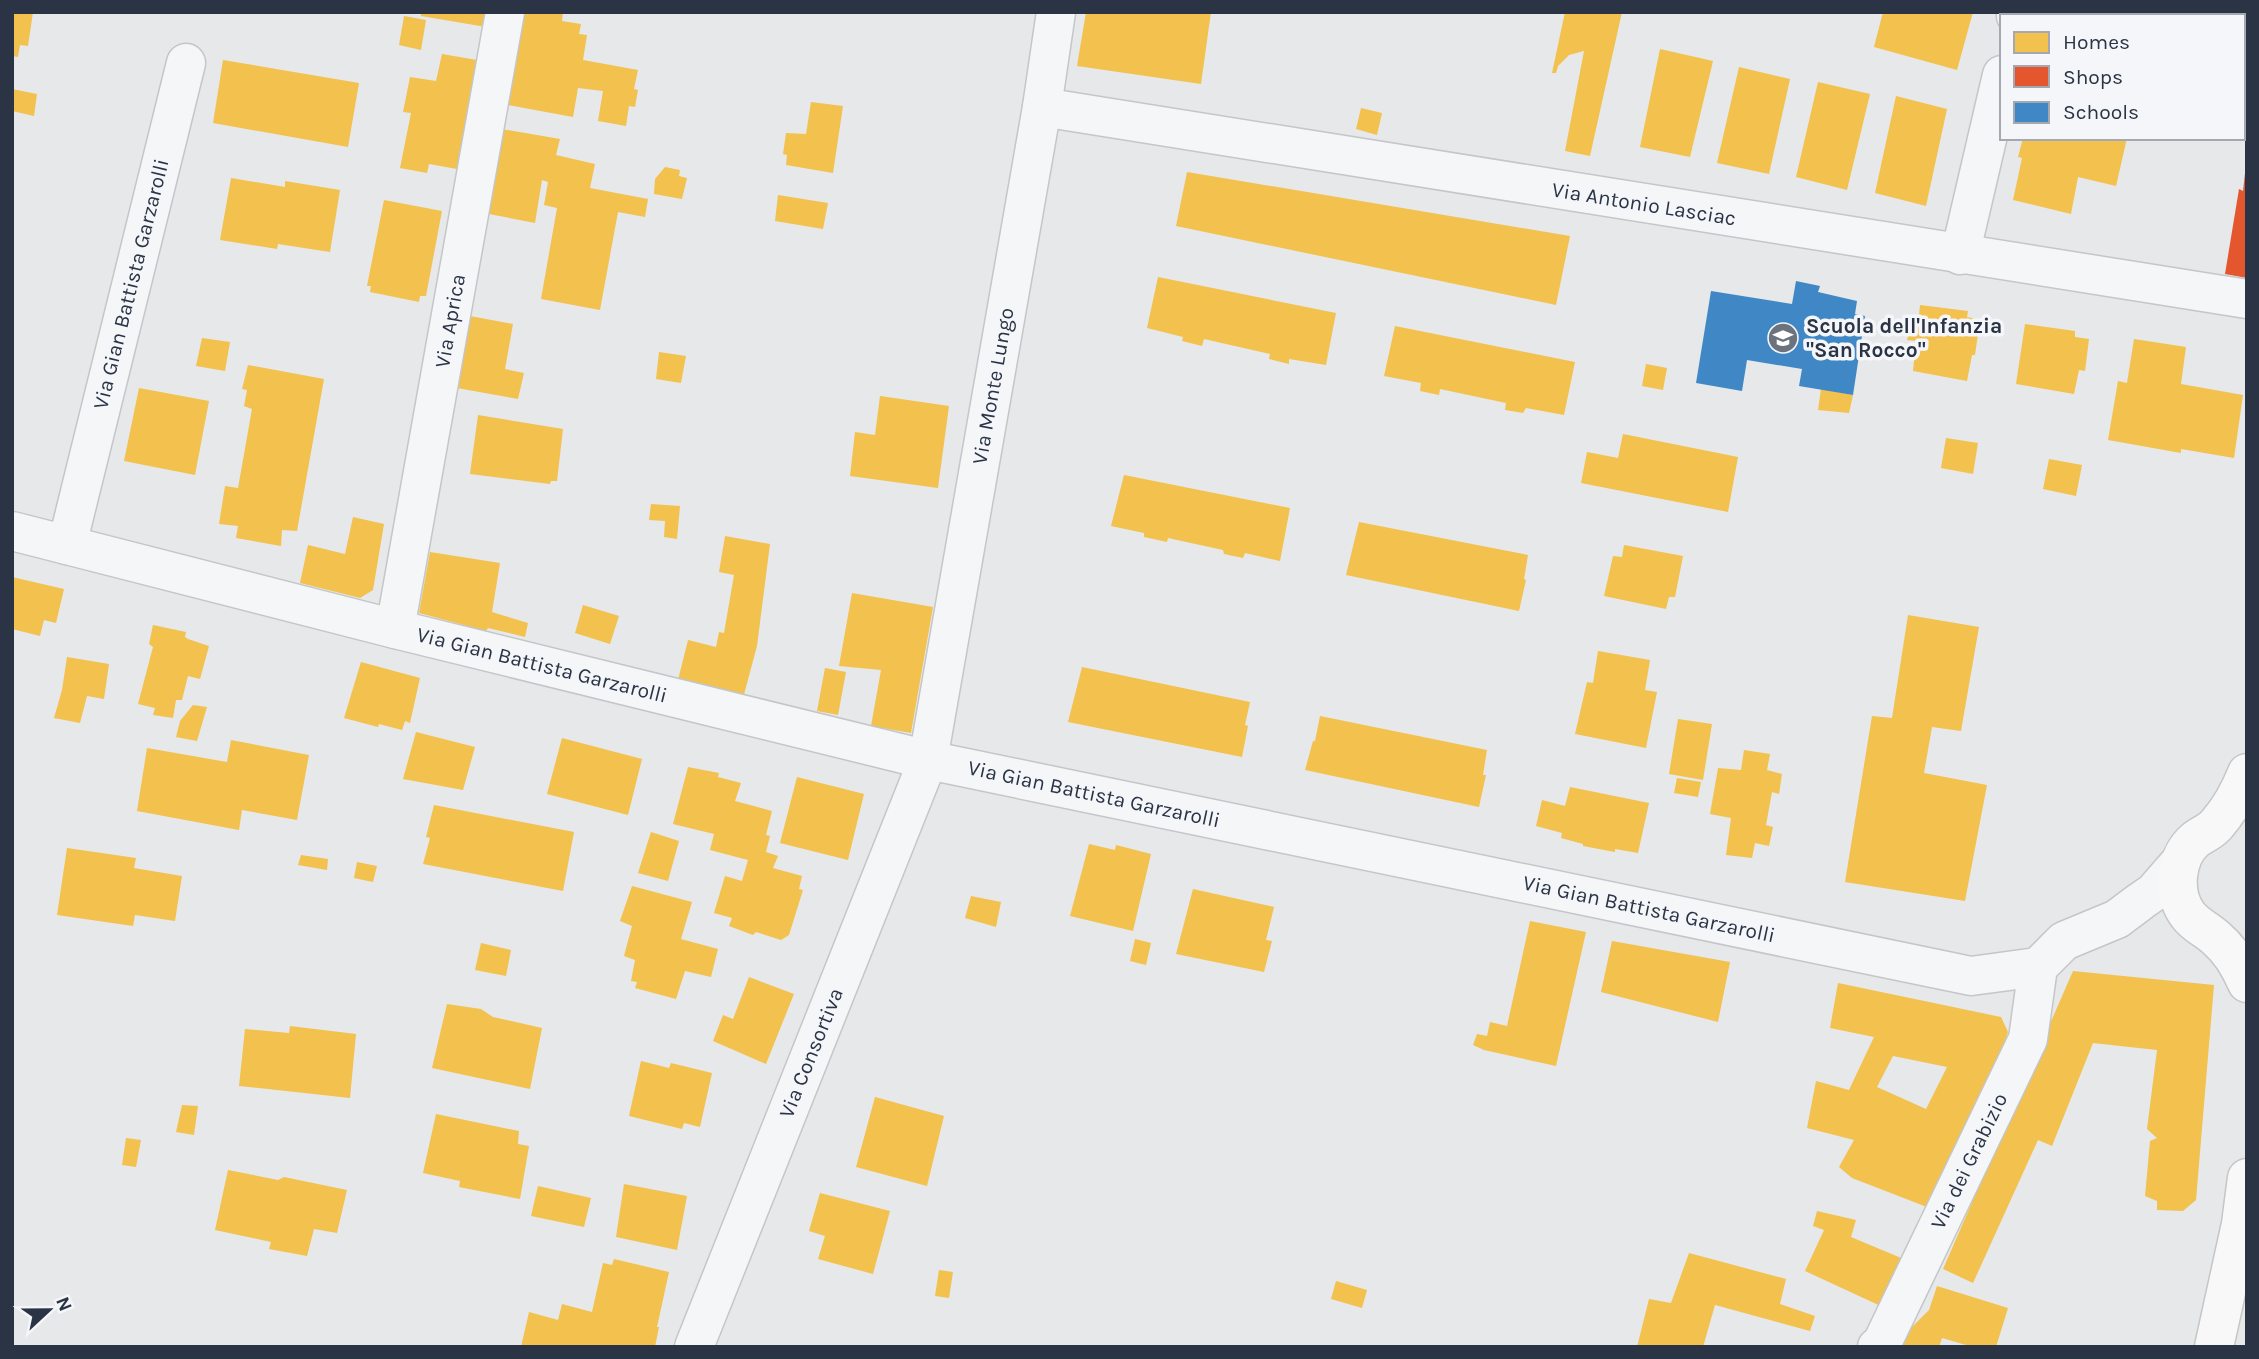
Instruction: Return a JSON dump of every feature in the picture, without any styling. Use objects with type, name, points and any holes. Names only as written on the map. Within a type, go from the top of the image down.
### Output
[{"type":"main road","points":[[2247,773],[2230,826],[2193,841],[2180,860],[2178,883],[2183,908],[2220,935],[2241,968],[2247,983]]},
{"type":"main road","points":[[2214,1347],[2241,1224],[2247,1178]]},
{"type":"street","name":"Via Aprica","points":[[395,629],[505,12]]},
{"type":"street","name":"Via Monte Lungo","points":[[928,760],[1042,107],[1056,12]]},
{"type":"street","name":"Via Gian Battista Garzarolli","points":[[66,545],[186,63]]},
{"type":"street","points":[[1960,255],[2000,84]]},
{"type":"street","name":"Via Antonio Lasciac","points":[[1042,107],[2247,299]]},
{"type":"street","name":"Via Gian Battista Garzarolli","points":[[12,531],[395,629],[928,760],[1971,976],[2038,967]]},
{"type":"street","name":"Via Consortiva","points":[[694,1347],[928,760]]},
{"type":"street","points":[[2038,967],[2064,941],[2117,919],[2154,891],[2180,860]]},
{"type":"street","points":[[2117,919],[2159,917],[2220,935]]},
{"type":"street","name":"Via dei Grabizio","points":[[1877,1347],[1888,1331],[2028,1039],[2038,967]]},
{"type":"building: Homes","points":[[12,12],[33,12],[28,46],[20,45],[18,57],[12,56]]},
{"type":"building: Homes","points":[[421,12],[488,12],[486,27],[421,16]]},
{"type":"building: Homes","points":[[525,12],[563,12],[562,21],[581,24],[579,34],[587,35],[583,60],[638,70],[634,89],[638,90],[635,107],[629,106],[626,126],[598,121],[603,91],[578,88],[573,117],[508,105]]},
{"type":"building: Homes","points":[[1086,12],[1211,12],[1201,84],[1077,66]]},
{"type":"building: Homes","points":[[1565,12],[1622,12],[1590,156],[1565,151],[1584,51],[1569,55],[1558,66],[1556,73],[1552,73]]},
{"type":"building: Homes","points":[[1883,12],[1973,12],[1957,70],[1874,47]]},
{"type":"building: Homes","points":[[2157,12],[2158,14],[2088,14]]},
{"type":"building: Homes","points":[[404,16],[426,20],[421,50],[399,45]]},
{"type":"building: Homes","points":[[1660,49],[1713,61],[1690,157],[1640,147]]},
{"type":"building: Homes","points":[[442,54],[477,60],[457,169],[429,164],[427,173],[400,168],[411,113],[403,112],[410,77],[436,81]]},
{"type":"building: Homes","points":[[223,60],[359,83],[348,147],[213,123]]},
{"type":"building: Homes","points":[[1739,67],[1790,79],[1769,174],[1717,163]]},
{"type":"building: Homes","points":[[1818,82],[1870,94],[1847,190],[1796,177]]},
{"type":"building: Homes","points":[[12,89],[37,94],[34,116],[12,111]]},
{"type":"building: Homes","points":[[1896,96],[1947,109],[1926,206],[1875,193]]},
{"type":"building: Homes","points":[[811,102],[843,106],[833,173],[786,165],[787,155],[783,154],[786,133],[806,134]]},
{"type":"building: Homes","points":[[1361,108],[1382,113],[1377,135],[1356,129]]},
{"type":"building: Homes","points":[[502,129],[560,139],[556,155],[595,164],[590,188],[648,199],[645,217],[618,212],[600,310],[541,299],[557,208],[544,205],[548,182],[542,180],[535,223],[489,214]]},
{"type":"building: Homes","points":[[2022,140],[2127,140],[2116,186],[2078,177],[2071,214],[2013,200],[2022,158],[2018,157]]},
{"type":"building: Homes","points":[[665,167],[680,170],[679,176],[687,178],[682,199],[654,194],[655,179]]},
{"type":"building: Homes","points":[[1187,172],[1570,236],[1556,305],[1176,226]]},
{"type":"building: Homes","points":[[231,178],[285,187],[285,181],[340,190],[330,252],[278,244],[277,249],[220,240]]},
{"type":"building: Homes","points":[[778,195],[828,203],[823,229],[775,221]]},
{"type":"building: Homes","points":[[384,200],[442,211],[426,296],[420,296],[419,302],[370,292],[371,286],[367,286]]},
{"type":"building: Homes","points":[[1158,277],[1336,313],[1326,365],[1289,359],[1289,364],[1269,359],[1270,354],[1204,339],[1202,346],[1182,341],[1183,337],[1147,328]]},
{"type":"building: Homes","points":[[1920,305],[1968,311],[1967,317],[1980,320],[1975,355],[1972,355],[1967,381],[1913,371],[1916,341],[1907,340],[1911,325],[1918,326]]},
{"type":"building: Homes","points":[[470,316],[513,324],[505,369],[524,373],[518,399],[457,388]]},
{"type":"building: Homes","points":[[2025,324],[2075,331],[2075,337],[2089,339],[2085,371],[2079,370],[2074,394],[2016,384]]},
{"type":"building: Homes","points":[[1395,326],[1575,362],[1564,415],[1526,408],[1523,413],[1505,410],[1506,403],[1440,389],[1439,395],[1420,391],[1421,383],[1384,376]]},
{"type":"building: Homes","points":[[202,338],[230,342],[225,371],[196,366]]},
{"type":"building: Homes","points":[[2134,339],[2186,347],[2181,384],[2243,395],[2234,458],[2181,449],[2181,453],[2108,440],[2118,381],[2127,383]]},
{"type":"building: Homes","points":[[659,352],[686,356],[681,383],[656,379]]},
{"type":"building: Homes","points":[[1646,364],[1667,368],[1663,390],[1642,386]]},
{"type":"building: Homes","points":[[248,365],[324,379],[297,531],[282,530],[281,546],[236,538],[238,526],[219,524],[225,486],[238,488],[252,409],[244,406],[247,390],[242,389]]},
{"type":"building: Homes","points":[[139,388],[209,401],[195,475],[124,461]]},
{"type":"building: Homes","points":[[1821,389],[1853,395],[1849,413],[1818,410]]},
{"type":"building: Homes","points":[[880,396],[949,406],[938,488],[850,476],[855,432],[875,435]]},
{"type":"building: Homes","points":[[478,415],[563,429],[557,481],[551,481],[550,484],[470,474]]},
{"type":"building: Homes","points":[[1623,434],[1738,457],[1728,512],[1581,483],[1587,452],[1618,458]]},
{"type":"building: Homes","points":[[1946,438],[1978,443],[1973,474],[1941,468]]},
{"type":"building: Homes","points":[[2049,459],[2082,465],[2076,496],[2043,489]]},
{"type":"building: Homes","points":[[1124,475],[1290,508],[1280,561],[1245,553],[1243,558],[1224,554],[1223,550],[1168,538],[1167,542],[1144,537],[1144,533],[1111,526]]},
{"type":"building: Homes","points":[[651,504],[680,506],[677,539],[664,537],[665,521],[649,520]]},
{"type":"building: Homes","points":[[353,517],[384,524],[373,590],[360,598],[300,583],[308,545],[345,554]]},
{"type":"building: Homes","points":[[1359,522],[1528,555],[1519,611],[1346,575]]},
{"type":"building: Homes","points":[[725,536],[770,544],[757,646],[742,702],[677,684],[688,640],[716,647],[719,632],[724,633],[734,575],[719,572]]},
{"type":"building: Homes","points":[[1624,545],[1683,556],[1675,597],[1669,597],[1666,609],[1604,596],[1613,556],[1622,557]]},
{"type":"building: Homes","points":[[430,552],[500,563],[492,612],[528,623],[525,637],[488,628],[486,631],[419,613]]},
{"type":"building: Homes","points":[[12,577],[64,589],[56,623],[44,620],[40,636],[12,629]]},
{"type":"building: Homes","points":[[852,593],[933,607],[911,733],[871,726],[881,670],[839,666]]},
{"type":"building: Homes","points":[[583,605],[619,616],[610,644],[575,633]]},
{"type":"building: Homes","points":[[1908,615],[1979,627],[1961,731],[1932,727],[1924,773],[1987,785],[1965,901],[1845,882],[1872,716],[1892,718]]},
{"type":"building: Homes","points":[[153,625],[186,632],[185,637],[188,639],[209,646],[200,679],[188,676],[182,700],[176,700],[173,718],[153,715],[155,708],[138,704],[153,647],[149,644]]},
{"type":"building: Homes","points":[[1598,651],[1650,660],[1645,690],[1657,692],[1646,748],[1575,734],[1587,682],[1593,683]]},
{"type":"building: Homes","points":[[67,657],[109,664],[104,699],[87,696],[80,723],[54,718]]},
{"type":"building: Homes","points":[[361,662],[420,678],[410,723],[405,721],[402,730],[344,718]]},
{"type":"building: Homes","points":[[1082,667],[1250,702],[1242,757],[1068,722]]},
{"type":"building: Homes","points":[[825,668],[846,672],[838,715],[817,711]]},
{"type":"building: Homes","points":[[193,705],[207,707],[197,741],[176,737],[180,721]]},
{"type":"building: Homes","points":[[1320,716],[1487,750],[1483,775],[1486,775],[1479,807],[1305,770]]},
{"type":"building: Homes","points":[[1678,719],[1712,724],[1703,780],[1669,774]]},
{"type":"building: Homes","points":[[416,732],[475,747],[463,790],[403,779]]},
{"type":"building: Homes","points":[[562,738],[642,759],[628,815],[547,794]]},
{"type":"building: Homes","points":[[231,740],[309,755],[297,820],[242,810],[239,830],[137,811],[147,748],[227,762]]},
{"type":"building: Homes","points":[[1744,750],[1770,754],[1767,770],[1782,774],[1779,794],[1772,792],[1766,825],[1773,827],[1769,846],[1755,843],[1752,858],[1726,855],[1731,818],[1710,814],[1718,768],[1741,770]]},
{"type":"building: Homes","points":[[688,767],[719,773],[718,777],[741,783],[735,801],[772,811],[766,835],[770,836],[766,852],[778,856],[773,868],[802,876],[799,889],[803,890],[789,935],[781,940],[756,932],[753,935],[729,926],[732,918],[714,913],[725,876],[742,881],[748,860],[710,850],[714,834],[673,824]]},
{"type":"building: Homes","points":[[797,777],[864,794],[848,860],[780,843]]},
{"type":"building: Homes","points":[[1677,778],[1701,782],[1698,797],[1674,793]]},
{"type":"building: Homes","points":[[1570,787],[1649,803],[1638,853],[1583,846],[1561,838],[1562,833],[1536,826],[1542,800],[1565,806]]},
{"type":"building: Homes","points":[[434,805],[574,832],[563,891],[423,864],[430,838],[426,837]]},
{"type":"building: Homes","points":[[651,832],[679,841],[668,881],[638,873]]},
{"type":"building: Homes","points":[[1089,844],[1115,850],[1116,845],[1151,854],[1133,931],[1070,916]]},
{"type":"building: Homes","points":[[67,848],[136,858],[134,868],[182,876],[175,921],[135,915],[133,926],[57,915]]},
{"type":"building: Homes","points":[[301,855],[328,859],[327,870],[298,865]]},
{"type":"building: Homes","points":[[357,862],[377,866],[373,882],[354,878]]},
{"type":"building: Homes","points":[[632,886],[692,902],[681,939],[718,949],[711,977],[685,971],[676,999],[635,988],[637,982],[631,981],[635,960],[624,956],[632,926],[620,921]]},
{"type":"building: Homes","points":[[1193,889],[1274,907],[1266,940],[1272,941],[1264,972],[1176,954]]},
{"type":"building: Homes","points":[[971,896],[1001,902],[996,927],[965,918]]},
{"type":"building: Homes","points":[[1530,921],[1586,932],[1556,1066],[1484,1050],[1473,1045],[1477,1034],[1487,1036],[1490,1022],[1507,1026]]},
{"type":"building: Homes","points":[[1135,939],[1151,943],[1146,965],[1130,961]]},
{"type":"building: Homes","points":[[1612,941],[1730,962],[1718,1022],[1601,992]]},
{"type":"building: Homes","points":[[481,943],[511,950],[506,976],[475,970]]},
{"type":"building: Homes","points":[[2073,971],[2214,985],[2196,1200],[2183,1211],[2157,1210],[2157,1201],[2145,1196],[2150,1141],[2157,1138],[2147,1129],[2157,1050],[2093,1043],[2052,1146],[2038,1140],[1973,1283],[1943,1269]]},
{"type":"building: Homes","points":[[749,977],[794,994],[766,1064],[713,1041],[723,1015],[733,1019]]},
{"type":"building: Homes","points":[[1838,983],[2001,1017],[2008,1032],[1991,1081],[1932,1209],[1852,1178],[1839,1167],[1854,1140],[1807,1128],[1816,1081],[1849,1090],[1874,1037],[1830,1028]],"holes":[[[1893,1056],[1947,1067],[1926,1109],[1877,1087]]]},
{"type":"building: Homes","points":[[447,1004],[481,1009],[493,1017],[542,1028],[530,1089],[432,1068]]},
{"type":"building: Homes","points":[[290,1026],[356,1034],[350,1098],[239,1086],[245,1029],[289,1033]]},
{"type":"building: Homes","points":[[641,1061],[669,1068],[671,1063],[712,1073],[700,1127],[684,1123],[682,1129],[629,1116]]},
{"type":"building: Homes","points":[[875,1097],[944,1116],[927,1186],[856,1167]]},
{"type":"building: Homes","points":[[182,1105],[198,1106],[194,1135],[176,1132]]},
{"type":"building: Homes","points":[[436,1114],[519,1131],[518,1144],[529,1146],[520,1199],[459,1187],[460,1181],[423,1173]]},
{"type":"building: Homes","points":[[126,1138],[141,1140],[136,1167],[122,1165]]},
{"type":"building: Homes","points":[[228,1170],[278,1180],[284,1177],[347,1190],[337,1233],[314,1229],[307,1256],[269,1249],[271,1242],[215,1230]]},
{"type":"building: Homes","points":[[624,1184],[687,1196],[677,1250],[616,1237]]},
{"type":"building: Homes","points":[[538,1186],[591,1198],[584,1227],[531,1216]]},
{"type":"building: Homes","points":[[820,1193],[890,1211],[873,1274],[818,1259],[825,1236],[809,1231]]},
{"type":"building: Homes","points":[[1817,1211],[1856,1220],[1851,1237],[1906,1260],[1885,1308],[1805,1271],[1824,1230],[1813,1226]]},
{"type":"building: Homes","points":[[1689,1253],[1786,1279],[1780,1304],[1815,1316],[1810,1331],[1715,1305],[1703,1347],[1637,1347],[1649,1299],[1671,1303]]},
{"type":"building: Homes","points":[[614,1259],[669,1272],[655,1347],[521,1347],[529,1312],[558,1320],[562,1304],[592,1312],[603,1263],[612,1265]]},
{"type":"building: Homes","points":[[939,1270],[953,1272],[949,1298],[935,1296]]},
{"type":"building: Homes","points":[[1336,1281],[1367,1290],[1362,1308],[1331,1299]]},
{"type":"building: Homes","points":[[1937,1286],[2008,1308],[1996,1347],[1973,1347],[1942,1338],[1939,1347],[1892,1347],[1929,1310]]},
{"type":"building: Shops","points":[[2245,173],[2247,278],[2225,274],[2239,189],[2243,191]]},
{"type":"building: Schools","name":"Scuola dell'Infanzia \"San Rocco\"","points":[[1796,281],[1820,286],[1818,292],[1857,301],[1855,314],[1865,316],[1853,395],[1799,386],[1802,369],[1747,360],[1742,391],[1696,383],[1711,291],[1792,304]]},
{"type":"place","name":"Scuola dell'Infanzia \"San Rocco\"","points":[[1783,338]]}]
